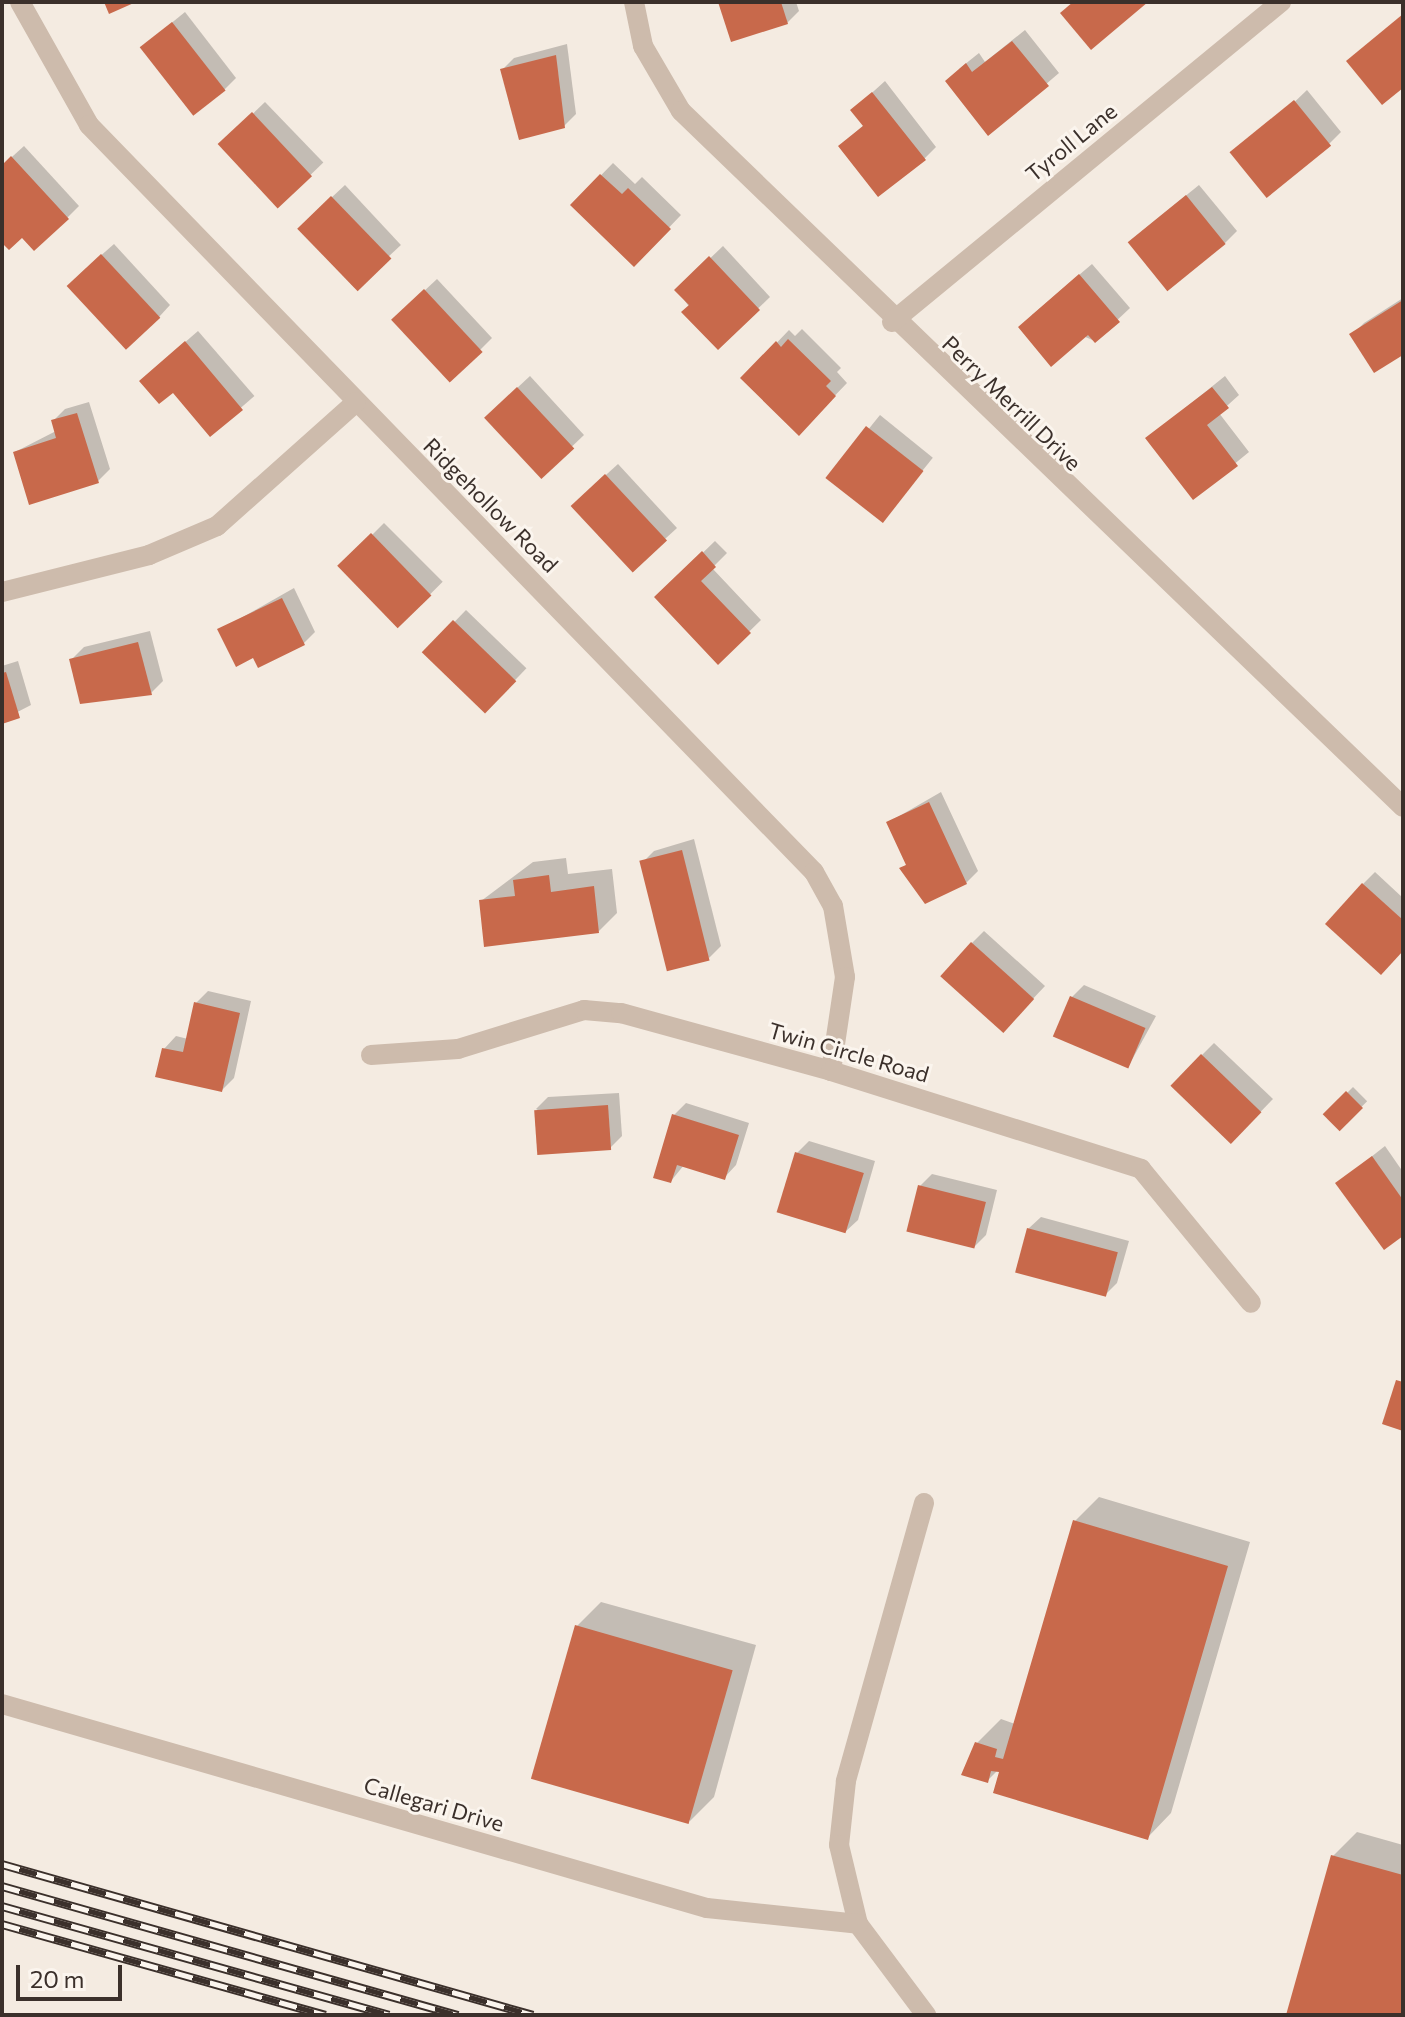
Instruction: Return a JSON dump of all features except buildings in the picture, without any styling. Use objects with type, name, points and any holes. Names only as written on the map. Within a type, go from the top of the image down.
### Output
[{"type":"street","name":"Ridgehollow Road","points":[[20,2],[89,125],[814,872],[833,906],[845,977],[831,1071]]},
{"type":"street","name":"Perry Merrill Drive","points":[[634,2],[643,46],[681,111],[892,322],[1403,807]]},
{"type":"street","name":"Tyroll Lane","points":[[892,322],[1281,2]]},
{"type":"street","points":[[2,592],[149,555],[217,526],[356,402]]},
{"type":"street","name":"Twin Circle Road","points":[[371,1055],[458,1049],[584,1010],[621,1013],[831,1071],[1141,1169],[1251,1303]]},
{"type":"street","points":[[924,1503],[846,1781],[839,1845],[858,1924],[926,2015]]},
{"type":"street","name":"Callegari Drive","points":[[2,1704],[707,1908],[858,1924]]},
{"type":"railway","points":[[2,1864],[533,2015]]},
{"type":"railway","points":[[2,1886],[458,2015]]},
{"type":"railway","points":[[2,1906],[389,2015]]},
{"type":"railway","points":[[2,1924],[325,2015]]}]
